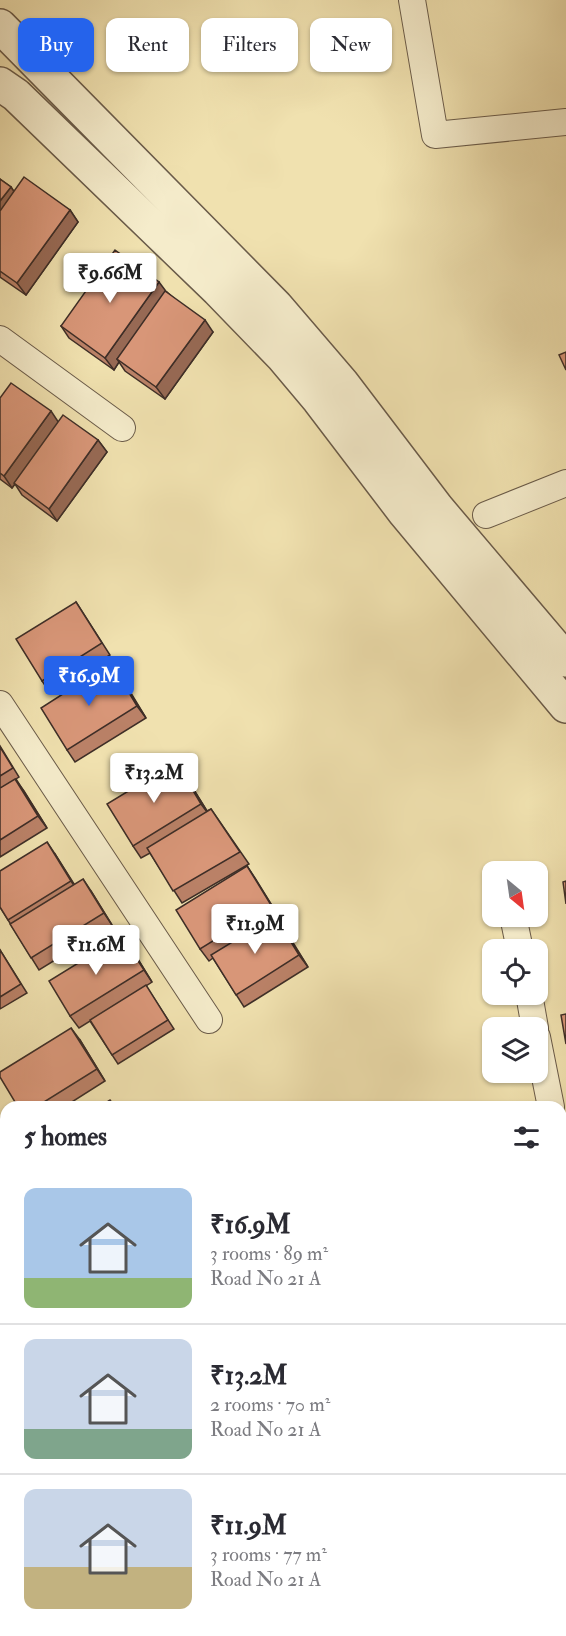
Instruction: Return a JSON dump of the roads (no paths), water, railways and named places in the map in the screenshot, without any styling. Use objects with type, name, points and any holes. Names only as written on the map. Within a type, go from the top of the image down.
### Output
[{"type":"street","points":[[412,0],[435,135],[566,122]]},
{"type":"street","points":[[0,26],[283,314],[342,383],[437,508],[566,660]]},
{"type":"street","points":[[0,84],[16,95],[185,257],[282,356],[319,400],[405,513],[566,706]]},
{"type":"street","points":[[0,339],[122,428]]},
{"type":"street","points":[[486,514],[566,483]]},
{"type":"street","points":[[0,704],[210,1020]]},
{"type":"street","points":[[546,1083],[550,1101]]}]
